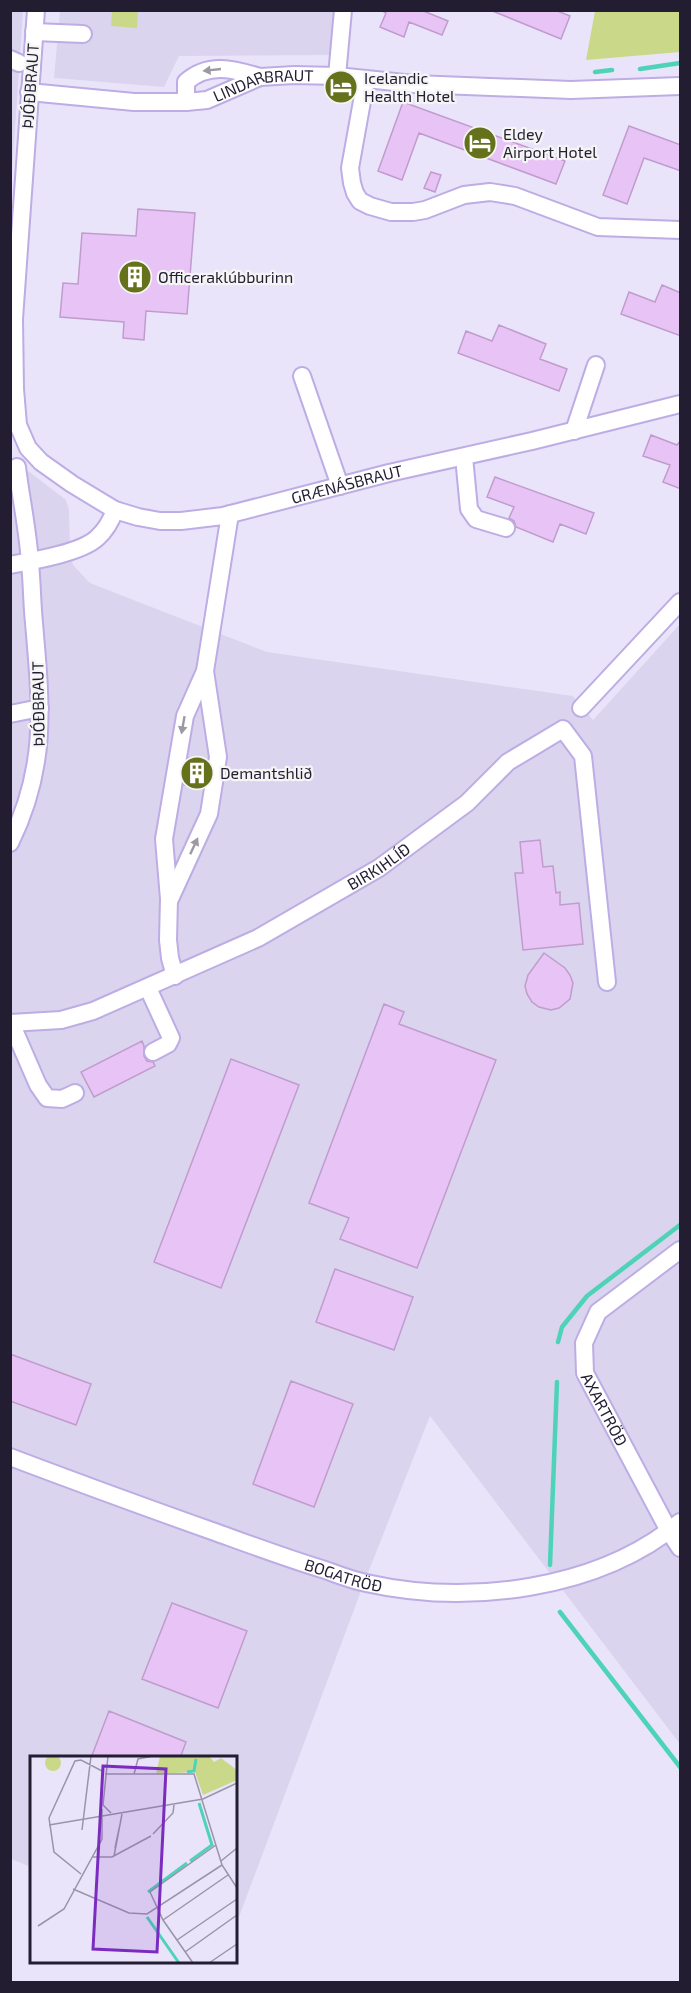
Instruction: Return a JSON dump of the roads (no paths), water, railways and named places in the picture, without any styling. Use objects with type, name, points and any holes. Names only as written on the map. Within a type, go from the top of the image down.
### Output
[{"type":"street","name":"ÞJÓÐBRAUT","points":[[36,10],[14,319],[18,425],[28,448],[41,462],[57,475],[116,510]]},
{"type":"street","points":[[337,76],[343,10]]},
{"type":"street","points":[[34,32],[83,34]]},
{"type":"street","points":[[186,102],[186,82],[196,73],[211,69],[237,70],[260,78]]},
{"type":"street","name":"LINDARBRAUT","points":[[29,92],[134,102],[186,102],[207,100],[260,78],[294,75],[337,76],[414,84],[571,90],[681,86]]},
{"type":"street","points":[[366,79],[350,168],[355,193],[360,201],[370,206],[391,212],[413,212],[425,210],[464,195],[496,192],[515,196],[598,226],[681,230]]},
{"type":"street","points":[[574,431],[596,365]]},
{"type":"street","points":[[302,376],[340,486]]},
{"type":"street","name":"GRÆNÁSBRAUT","points":[[116,510],[159,521],[181,521],[230,514],[389,473],[465,457],[681,404]]},
{"type":"street","points":[[465,457],[469,509],[476,519],[506,528]]},
{"type":"street","points":[[17,467],[30,561]]},
{"type":"street","points":[[10,565],[70,551],[96,540],[109,525],[116,510]]},
{"type":"street","points":[[175,976],[168,940],[169,899],[164,839],[185,716],[206,671],[230,514]]},
{"type":"street","name":"ÞJÓÐBRAUT","points":[[10,843],[15,818],[30,794],[38,757],[40,708],[30,561]]},
{"type":"street","points":[[581,708],[681,602]]},
{"type":"street","points":[[169,899],[209,814],[218,757],[206,671]]},
{"type":"street","points":[[10,714],[40,708]]},
{"type":"street","name":"BIRKIHLÍÐ","points":[[11,1023],[62,1020],[93,1011],[258,938],[379,868],[467,803],[508,762],[563,729],[583,756],[608,982]]},
{"type":"street","points":[[148,988],[171,1038],[168,1044],[153,1052]]},
{"type":"street","points":[[11,1023],[38,1085],[47,1098],[62,1099],[75,1094]]},
{"type":"street","name":"AXARTRÖÐ","points":[[681,1250],[598,1312],[584,1342],[585,1373],[675,1526],[681,1548]]},
{"type":"street","name":"BOGATRÖÐ","points":[[10,1457],[291,1559],[364,1583],[392,1588],[477,1592],[505,1590],[562,1580],[591,1572],[620,1559],[645,1547],[675,1526]]},
{"type":"waterway","points":[[640,69],[680,63]]},
{"type":"waterway","points":[[595,72],[612,70]]},
{"type":"waterway","points":[[558,1342],[562,1327],[587,1296],[680,1225]]},
{"type":"waterway","points":[[550,1565],[557,1382]]},
{"type":"waterway","points":[[560,1612],[680,1767]]},
{"type":"place","name":"Icelandic Health Hotel","points":[[341,87]]},
{"type":"place","name":"Eldey Airport Hotel","points":[[480,143]]},
{"type":"place","name":"Officeraklúbburinn","points":[[135,277]]},
{"type":"place","name":"Demantshlið","points":[[197,773]]}]
